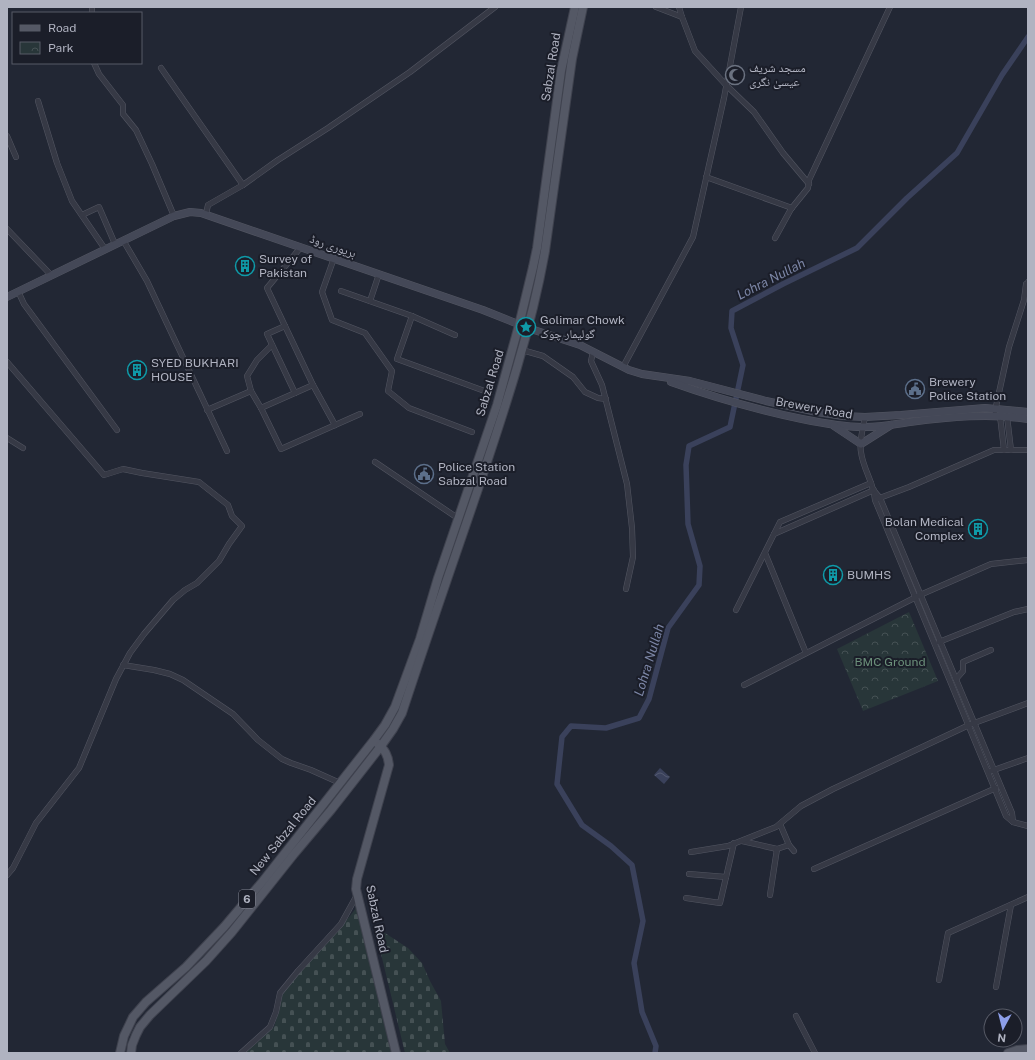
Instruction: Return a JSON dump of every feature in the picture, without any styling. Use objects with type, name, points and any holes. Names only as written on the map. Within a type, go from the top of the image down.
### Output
[{"type":"main road","name":"Sabzal Road","points":[[381,746],[393,730],[402,713],[468,504],[497,404],[524,327],[541,271],[545,251],[559,121],[561,70],[575,7]]},
{"type":"main road","name":"Sabzal Road","points":[[559,121],[583,7]]},
{"type":"main road","name":"بریوری روڈ","points":[[7,296],[174,216],[190,212],[201,213],[483,310],[524,327],[580,345],[623,367],[642,374],[657,377]]},
{"type":"main road","name":"Sabzal Road","points":[[396,1053],[356,889],[357,879],[389,765],[388,756],[381,746],[374,740],[385,725],[394,707],[420,639],[438,578],[459,519],[468,504],[504,410],[522,350],[524,327]]},
{"type":"main road","name":"Brewery Road","points":[[657,377],[706,394],[764,410],[832,424],[863,428],[948,417],[1028,412]]},
{"type":"main road","name":"Brewery Road","points":[[657,377],[690,381],[766,401],[843,416],[865,417],[901,415],[985,408],[999,414],[1028,419]]},
{"type":"main road","points":[[832,424],[861,444],[894,424]]},
{"type":"main road","name":"New Sabzal Road","points":[[120,1053],[124,1036],[133,1017],[146,1002],[186,967],[224,927],[263,881],[374,740]]},
{"type":"main road","name":"New Sabzal Road","points":[[131,1053],[132,1046],[140,1027],[150,1015],[206,961],[232,932],[294,854],[332,810],[381,746]]},
{"type":"main road","points":[[1008,1053],[1028,1049]]},
{"type":"street","points":[[206,214],[208,205],[243,185],[410,72],[495,7]]},
{"type":"street","points":[[656,7],[682,18]]},
{"type":"street","points":[[679,7],[695,50],[754,112],[782,153],[809,184]]},
{"type":"street","points":[[623,367],[693,237],[741,7]]},
{"type":"street","points":[[775,238],[792,208],[808,188],[837,120],[890,7]]},
{"type":"street","points":[[94,64],[99,74],[123,105],[123,114],[136,130],[174,216]]},
{"type":"street","points":[[161,68],[243,185]]},
{"type":"street","points":[[38,101],[57,163],[72,201],[105,249]]},
{"type":"street","points":[[7,136],[16,157]]},
{"type":"street","points":[[706,178],[792,208]]},
{"type":"street","points":[[82,215],[98,207],[119,242],[147,281],[227,451]]},
{"type":"street","points":[[7,229],[51,275]]},
{"type":"street","points":[[301,247],[267,288],[313,385],[334,425]]},
{"type":"street","points":[[334,258],[322,292],[332,320],[365,333],[392,371],[388,391],[408,408],[472,432]]},
{"type":"street","points":[[370,301],[379,274]]},
{"type":"street","points":[[1004,450],[999,414],[1010,347],[1026,300],[1026,284],[1028,283]]},
{"type":"street","points":[[18,291],[24,304],[117,430]]},
{"type":"street","points":[[342,291],[412,316],[455,335]]},
{"type":"street","points":[[412,316],[397,359],[490,393]]},
{"type":"street","points":[[285,326],[267,334],[295,393]]},
{"type":"street","points":[[272,345],[258,360],[247,376],[251,391],[281,449],[360,414]]},
{"type":"street","points":[[522,350],[543,356],[573,377],[585,392],[598,398],[606,399]]},
{"type":"street","points":[[593,352],[592,361],[606,399],[627,484],[632,528],[633,557],[626,589]]},
{"type":"street","points":[[7,362],[104,475],[123,469],[199,482],[228,505],[232,516],[242,526],[219,561],[197,583],[185,590],[173,600],[130,653],[116,679],[79,768],[36,823],[13,868],[7,875]]},
{"type":"street","points":[[261,408],[313,385]]},
{"type":"street","points":[[207,410],[251,391]]},
{"type":"street","points":[[999,414],[1011,450]]},
{"type":"street","points":[[865,417],[861,444],[862,460],[915,598],[971,724],[994,770],[1012,813],[1013,822]]},
{"type":"street","points":[[7,438],[23,448]]},
{"type":"street","points":[[877,499],[909,487],[994,450],[1028,450]]},
{"type":"street","points":[[376,462],[459,519]]},
{"type":"street","points":[[736,610],[780,522],[871,482]]},
{"type":"street","points":[[774,534],[874,491]]},
{"type":"street","points":[[877,499],[956,679],[988,773],[1006,816],[1013,822],[1028,826]]},
{"type":"street","points":[[765,552],[806,653]]},
{"type":"street","points":[[744,685],[920,595],[991,564],[1028,560]]},
{"type":"street","points":[[935,644],[1014,612],[1028,609]]},
{"type":"street","points":[[956,679],[963,671],[963,662],[990,650]]},
{"type":"street","points":[[123,665],[154,670],[170,674],[183,680],[233,714],[258,740],[282,759],[311,770],[340,784]]},
{"type":"street","points":[[691,852],[728,846],[776,827],[801,806],[833,789],[971,724],[1028,703]]},
{"type":"street","points":[[988,773],[1028,758]]},
{"type":"street","points":[[814,869],[1000,786]]},
{"type":"street","points":[[780,824],[789,845],[794,851]]},
{"type":"street","points":[[741,841],[777,849],[789,845]]},
{"type":"street","points":[[686,898],[720,903],[734,844]]},
{"type":"street","points":[[770,894],[777,849]]},
{"type":"street","points":[[689,874],[726,877]]},
{"type":"street","points":[[241,1053],[270,1027],[276,1012],[280,993],[341,924],[357,894]]},
{"type":"street","points":[[939,980],[948,933],[1028,897]]},
{"type":"street","points":[[996,987],[1011,905]]},
{"type":"street","points":[[796,1016],[815,1053]]},
{"type":"green space","name":"BMC Ground","points":[[909,612],[938,681],[863,711],[837,649]]},
{"type":"green space","points":[[359,904],[397,1053],[245,1053],[274,1027],[283,992]]},
{"type":"green space","points":[[375,929],[385,933],[408,948],[422,963],[441,1001],[445,1044],[450,1053],[405,1053]]},
{"type":"water","points":[[660,768],[670,777],[664,784],[654,775]]},
{"type":"waterway","name":"Lohra Nullah","points":[[655,1053],[656,1046],[642,1012],[634,963],[643,921],[632,865],[611,846],[582,825],[557,784],[562,737],[571,726],[606,728],[639,718],[649,699],[668,628],[699,585],[700,566],[688,524],[686,465],[689,446],[730,427],[743,365],[731,328],[732,311],[857,248],[907,198],[957,153],[1002,75],[1028,37]]},
{"type":"place","name":"مسجد شریف عیسیٰ نگری","points":[[735,75]]},
{"type":"place","name":"Survey of Pakistan","points":[[245,266]]},
{"type":"place","name":"Golimar Chowk گولیمار چوک","points":[[526,327]]},
{"type":"place","name":"SYED BUKHARI HOUSE","points":[[137,370]]},
{"type":"place","name":"Brewery Police Station","points":[[915,389]]},
{"type":"place","name":"Police Station Sabzal Road","points":[[424,474]]},
{"type":"place","name":"Bolan Medical Complex","points":[[978,529]]},
{"type":"place","name":"BUMHS","points":[[833,575]]}]
